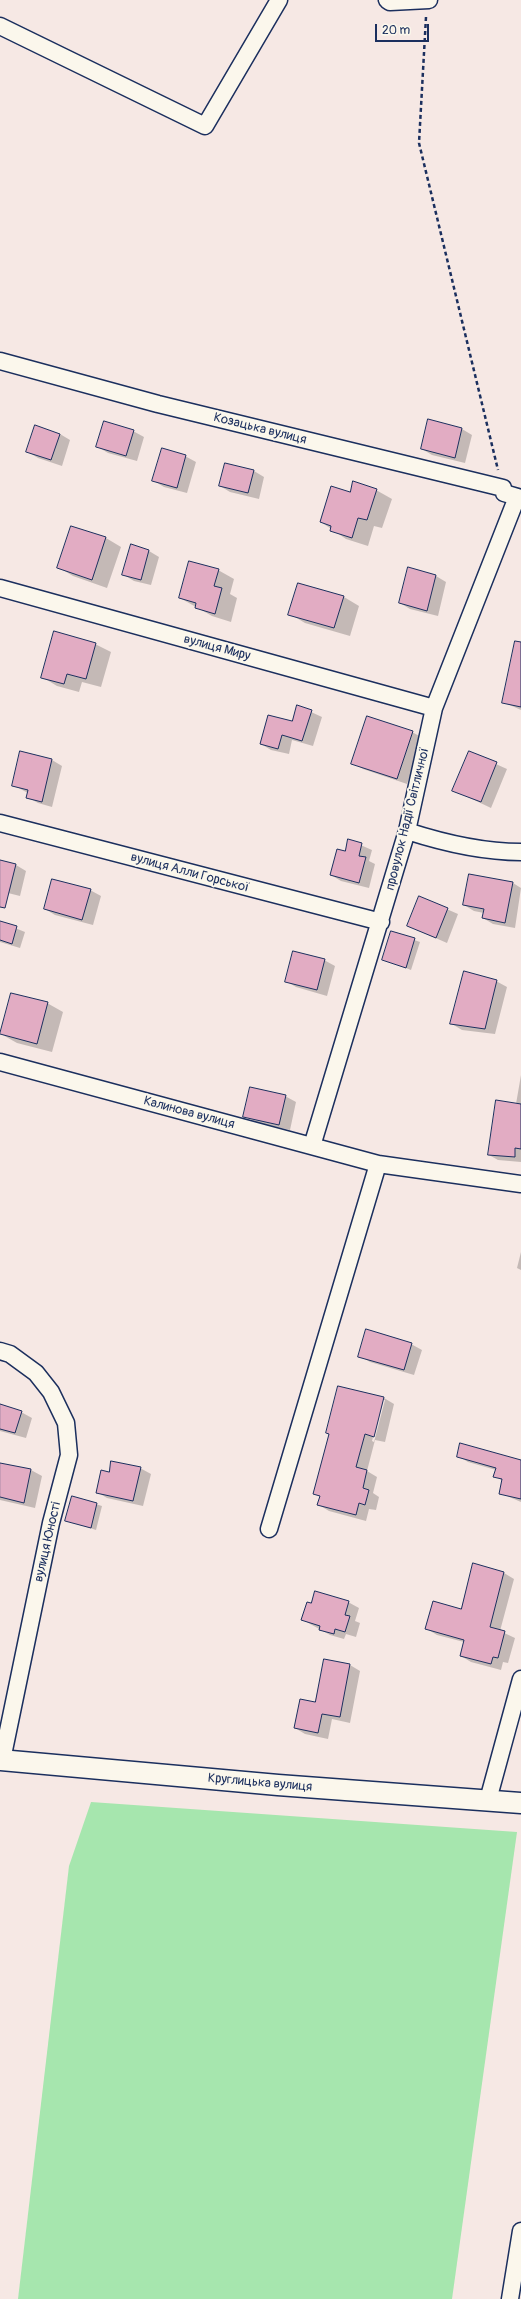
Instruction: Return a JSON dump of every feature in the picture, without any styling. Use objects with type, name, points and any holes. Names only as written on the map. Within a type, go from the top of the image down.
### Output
[{"type":"street","points":[[0,26],[205,126],[279,0]]},
{"type":"street","points":[[387,0],[390,2],[428,0]]},
{"type":"street","name":"Козацька вулиця","points":[[0,361],[158,404],[503,488],[504,493],[519,497]]},
{"type":"street","name":"провулок Надії Світличної","points":[[312,1146],[381,922],[407,831],[434,708],[519,497]]},
{"type":"street","name":"вулиця Миру","points":[[0,588],[434,708]]},
{"type":"street","name":"вулиця Алли Горської","points":[[0,823],[381,922]]},
{"type":"street","points":[[407,831],[442,843],[505,852],[521,852]]},
{"type":"street","name":"Калинова вулиця","points":[[0,1062],[378,1164],[521,1184]]},
{"type":"street","points":[[269,1529],[378,1164]]},
{"type":"street","name":"вулиця Юності","points":[[0,1351],[10,1354],[36,1373],[51,1392],[66,1423],[69,1455],[51,1523],[1,1760]]},
{"type":"street","points":[[488,1800],[521,1679]]},
{"type":"street","name":"Круглицька вулиця","points":[[1,1760],[278,1785],[521,1803]]},
{"type":"street","points":[[510,2299],[521,2231]]},
{"type":"path","points":[[428,0],[418,143],[503,488]]},
{"type":"green space","points":[[91,1802],[517,1832],[452,2299],[18,2299],[69,1866]]},
{"type":"building","points":[[428,419],[462,428],[455,458],[421,449]]},
{"type":"building","points":[[104,421],[134,430],[126,456],[96,447]]},
{"type":"building","points":[[35,425],[60,434],[51,460],[26,452]]},
{"type":"building","points":[[162,448],[186,455],[177,488],[152,481]]},
{"type":"building","points":[[225,463],[254,470],[248,493],[219,486]]},
{"type":"building","points":[[353,481],[377,489],[367,520],[358,518],[352,538],[330,531],[331,526],[320,522],[331,486],[350,492]]},
{"type":"building","points":[[71,526],[106,537],[92,580],[57,568]]},
{"type":"building","points":[[131,544],[149,550],[141,580],[122,575]]},
{"type":"building","points":[[189,561],[219,569],[214,586],[222,588],[215,614],[195,608],[196,603],[179,598]]},
{"type":"building","points":[[408,567],[436,575],[427,611],[399,603]]},
{"type":"building","points":[[298,583],[344,596],[334,628],[288,615]]},
{"type":"building","points":[[54,631],[96,643],[86,679],[67,674],[64,684],[41,678]]},
{"type":"building","points":[[515,641],[521,642],[521,707],[502,703]]},
{"type":"building","points":[[297,705],[312,710],[302,741],[282,735],[278,749],[260,744],[268,715],[292,721]]},
{"type":"building","points":[[367,716],[413,731],[397,779],[351,764]]},
{"type":"building","points":[[20,751],[52,759],[42,802],[26,798],[28,790],[12,786]]},
{"type":"building","points":[[469,751],[497,762],[481,802],[452,791]]},
{"type":"building","points":[[348,839],[362,843],[359,856],[366,857],[359,883],[330,875],[337,849],[345,851]]},
{"type":"building","points":[[0,860],[16,864],[5,908],[0,907]]},
{"type":"building","points":[[469,874],[513,882],[505,923],[482,918],[484,909],[463,905]]},
{"type":"building","points":[[52,879],[91,889],[82,920],[44,909]]},
{"type":"building","points":[[419,896],[448,908],[436,938],[407,926]]},
{"type":"building","points":[[0,921],[17,926],[12,944],[0,940]]},
{"type":"building","points":[[391,931],[415,938],[406,968],[382,960]]},
{"type":"building","points":[[293,951],[325,959],[317,990],[285,982]]},
{"type":"building","points":[[464,971],[497,980],[485,1029],[450,1024]]},
{"type":"building","points":[[11,993],[48,1002],[37,1044],[0,1034]]},
{"type":"building","points":[[250,1087],[286,1095],[279,1125],[243,1117]]},
{"type":"building","points":[[496,1100],[521,1104],[521,1149],[515,1148],[515,1157],[488,1155]]},
{"type":"building","points":[[366,1329],[412,1343],[404,1370],[358,1357]]},
{"type":"building","points":[[338,1386],[384,1397],[374,1437],[365,1434],[356,1467],[367,1470],[363,1488],[369,1490],[365,1505],[359,1503],[356,1515],[317,1505],[320,1496],[313,1494],[329,1434],[326,1433]]},
{"type":"building","points":[[0,1404],[22,1411],[15,1433],[0,1429]]},
{"type":"building","points":[[460,1443],[521,1460],[521,1499],[499,1494],[502,1479],[493,1477],[496,1468],[457,1457]]},
{"type":"building","points":[[111,1461],[141,1467],[133,1501],[96,1493],[101,1470],[109,1472]]},
{"type":"building","points":[[0,1463],[31,1469],[24,1503],[0,1497]]},
{"type":"building","points":[[72,1496],[97,1503],[91,1528],[65,1521]]},
{"type":"building","points":[[473,1563],[504,1572],[490,1627],[505,1631],[498,1658],[493,1657],[491,1664],[460,1656],[464,1640],[425,1629],[433,1601],[461,1609]]},
{"type":"building","points":[[315,1591],[349,1601],[345,1615],[350,1616],[345,1632],[335,1629],[334,1634],[319,1630],[320,1626],[301,1620],[307,1602],[311,1603]]},
{"type":"building","points":[[324,1659],[350,1664],[340,1717],[322,1714],[318,1733],[294,1728],[300,1699],[315,1702]]}]
